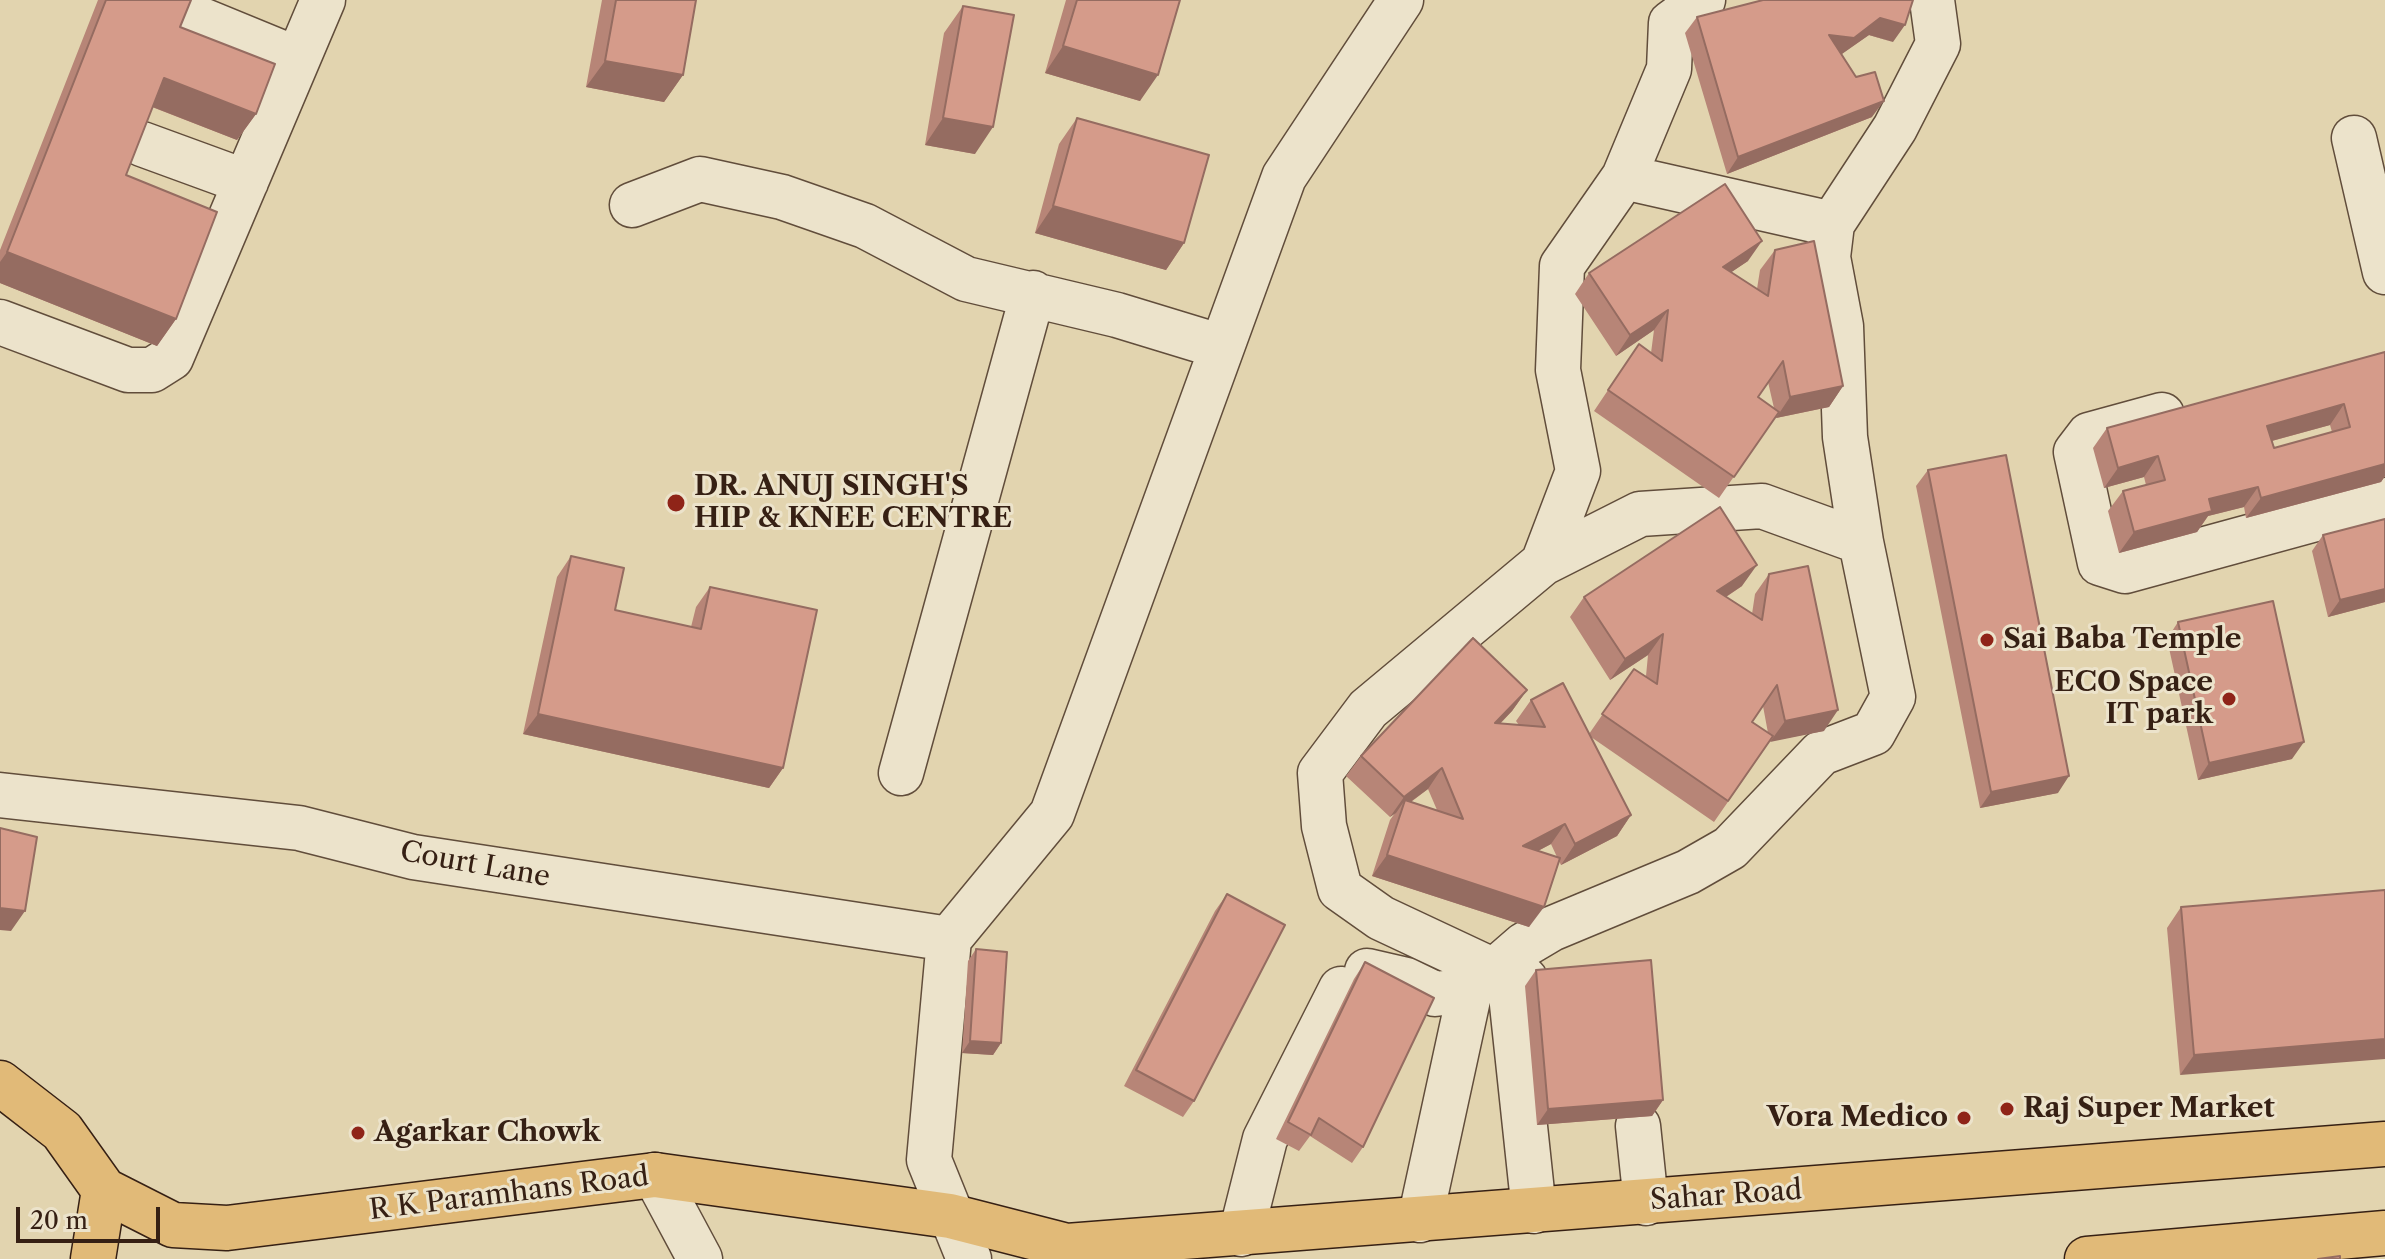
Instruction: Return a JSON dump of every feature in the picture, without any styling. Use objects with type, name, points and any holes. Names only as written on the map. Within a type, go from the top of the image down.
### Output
[{"type":"main road","name":"R K Paramhans Road","points":[[0,1083],[62,1131],[104,1190],[173,1225],[227,1228],[655,1175],[950,1216],[1068,1252]]},
{"type":"main road","name":"Sahar Road","points":[[1068,1252],[1241,1234],[2385,1144]]},
{"type":"main road","points":[[93,1259],[104,1190]]},
{"type":"main road","points":[[2087,1259],[2385,1233]]},
{"type":"street","points":[[0,322],[128,370],[162,367],[171,358],[323,0]]},
{"type":"street","points":[[969,1259],[929,1160],[949,939],[1052,814],[1284,177],[1401,0]]},
{"type":"street","points":[[1543,563],[1578,471],[1558,370],[1562,266],[1624,177],[1669,69],[1671,23],[1703,0]]},
{"type":"street","points":[[1420,1220],[1496,980],[1551,929],[1688,872],[1730,848],[1821,753],[1873,733],[1893,697],[1861,542],[1845,437],[1841,326],[1828,257],[1832,224],[1895,128],[1938,44],[1932,0]]},
{"type":"street","points":[[192,16],[297,59]]},
{"type":"street","points":[[2354,138],[2385,272]]},
{"type":"street","points":[[142,144],[246,182]]},
{"type":"street","points":[[1624,177],[1832,224]]},
{"type":"street","points":[[632,205],[700,179],[782,197],[865,226],[966,279],[1033,293],[1222,347]]},
{"type":"street","points":[[901,773],[1033,293]]},
{"type":"street","points":[[2207,403],[2089,435],[2076,452],[2100,563],[2125,571],[2385,500]]},
{"type":"street","points":[[1496,980],[1381,918],[1340,889],[1324,826],[1320,773],[1368,709],[1543,563],[1640,514],[1762,506],[1861,542]]},
{"type":"street","name":"Court Lane","points":[[0,795],[299,828],[413,857],[949,939]]},
{"type":"street","points":[[1241,1234],[1265,1139],[1354,980],[1406,980],[1435,994],[1496,980],[1515,981],[1511,995],[1534,1211]]},
{"type":"street","points":[[1638,1126],[1646,1203]]},
{"type":"street","points":[[655,1175],[700,1259]]},
{"type":"building","points":[[106,0],[191,0],[180,27],[275,64],[256,114],[164,78],[126,175],[217,212],[176,319],[7,252]]},
{"type":"building","points":[[616,0],[696,0],[683,75],[605,61]]},
{"type":"building","points":[[1077,0],[1180,0],[1158,75],[1063,46]]},
{"type":"building","points":[[1763,0],[1913,0],[1905,25],[1880,18],[1854,38],[1829,35],[1856,77],[1875,72],[1884,101],[1738,157],[1697,17]]},
{"type":"building","points":[[963,6],[1014,15],[993,127],[943,118]]},
{"type":"building","points":[[1077,118],[1209,155],[1184,243],[1053,206]]},
{"type":"building","points":[[1725,184],[1762,241],[1723,267],[1768,296],[1775,250],[1814,241],[1843,386],[1790,397],[1783,361],[1758,397],[1779,412],[1734,477],[1608,390],[1639,344],[1662,361],[1668,310],[1630,335],[1589,273]]},
{"type":"building","points":[[2385,352],[2385,464],[2261,498],[2258,487],[2209,499],[2212,511],[2134,532],[2123,491],[2165,480],[2158,456],[2118,468],[2107,428]],"holes":[[[2344,404],[2350,427],[2274,448],[2267,426]]]},
{"type":"building","name":"Sai Baba Temple","points":[[2006,455],[2069,776],[1991,792],[1928,470]]},
{"type":"building","points":[[1720,507],[1757,565],[1717,591],[1762,620],[1769,574],[1808,566],[1838,710],[1785,721],[1777,685],[1752,722],[1773,736],[1728,801],[1602,714],[1634,669],[1657,684],[1663,634],[1625,659],[1584,597]]},
{"type":"building","points":[[2385,519],[2385,589],[2340,600],[2323,535]]},
{"type":"building","points":[[571,556],[624,568],[615,610],[701,629],[710,587],[817,610],[783,768],[538,714]]},
{"type":"building","name":"ECO Space IT park","points":[[2273,601],[2304,742],[2209,763],[2178,622]]},
{"type":"building","points":[[1473,638],[1527,690],[1495,723],[1545,727],[1531,700],[1563,683],[1631,815],[1575,844],[1565,824],[1523,846],[1560,858],[1544,907],[1387,855],[1405,800],[1463,819],[1442,768],[1404,797],[1361,756]]},
{"type":"building","points":[[0,828],[37,837],[25,911],[0,908]]},
{"type":"building","points":[[2385,890],[2385,1039],[2194,1055],[2181,907]]},
{"type":"building","points":[[1227,894],[1285,925],[1194,1101],[1136,1070]]},
{"type":"building","points":[[976,949],[1007,952],[1001,1043],[970,1041]]},
{"type":"building","points":[[1651,960],[1663,1100],[1548,1109],[1536,970]]},
{"type":"building","points":[[1365,962],[1434,998],[1363,1147],[1319,1118],[1311,1135],[1288,1122]]},
{"type":"place","name":"DR. ANUJ SINGH'S HIP & KNEE CENTRE","points":[[676,503]]},
{"type":"place","name":"Sai Baba Temple","points":[[1987,640]]},
{"type":"place","name":"ECO Space IT park","points":[[2229,699]]},
{"type":"place","name":"Raj Super Market","points":[[2007,1109]]},
{"type":"place","name":"Vora Medico","points":[[1964,1118]]},
{"type":"place","name":"Agarkar Chowk","points":[[358,1133]]}]
